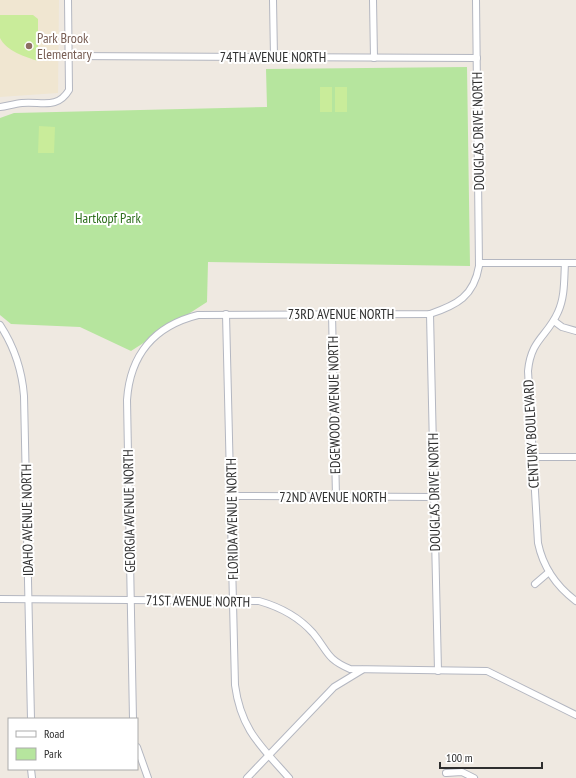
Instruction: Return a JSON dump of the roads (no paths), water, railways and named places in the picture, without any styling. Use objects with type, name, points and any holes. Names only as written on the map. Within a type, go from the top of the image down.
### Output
[{"type":"street","points":[[0,108],[22,103],[53,104],[65,98],[69,90],[68,0]]},
{"type":"street","points":[[273,0],[274,57]]},
{"type":"street","points":[[373,0],[374,58]]},
{"type":"street","name":"DOUGLAS DRIVE NORTH","points":[[476,0],[479,263]]},
{"type":"street","name":"74TH AVENUE NORTH","points":[[69,56],[477,58]]},
{"type":"street","points":[[479,263],[576,263]]},
{"type":"street","name":"73RD AVENUE NORTH","points":[[127,400],[132,370],[147,344],[158,334],[183,318],[198,315],[226,314],[430,314],[443,309],[466,296],[473,287],[477,277],[479,263]]},
{"type":"street","name":"CENTURY BOULEVARD","points":[[565,263],[563,299],[554,321],[538,339],[529,360],[528,371],[538,543],[541,555],[549,572],[566,594],[576,601]]},
{"type":"street","name":"FLORIDA AVENUE NORTH","points":[[226,314],[237,700],[241,714],[248,728],[270,756]]},
{"type":"street","name":"EDGEWOOD AVENUE NORTH","points":[[332,314],[336,497]]},
{"type":"street","name":"DOUGLAS DRIVE NORTH","points":[[430,314],[438,671]]},
{"type":"street","points":[[554,321],[562,327],[576,331]]},
{"type":"street","name":"IDAHO AVENUE NORTH","points":[[0,325],[14,351],[22,376],[31,718]]},
{"type":"street","name":"GEORGIA AVENUE NORTH","points":[[127,400],[133,718]]},
{"type":"street","points":[[533,457],[576,457]]},
{"type":"street","name":"72ND AVENUE NORTH","points":[[232,496],[434,497]]},
{"type":"street","points":[[535,584],[549,572]]},
{"type":"street","name":"71ST AVENUE NORTH","points":[[0,599],[234,600],[260,602],[275,606],[290,613],[314,634],[329,658],[350,669],[487,671],[576,715]]},
{"type":"street","points":[[247,778],[270,756],[334,687],[362,670]]},
{"type":"street","points":[[138,750],[148,778]]},
{"type":"street","points":[[270,756],[289,778]]},
{"type":"street","points":[[446,773],[462,772],[474,778]]},
{"type":"place","name":"Park Brook Elementary","points":[[29,46]]},
{"type":"park label","name":"Hartkopf Park","points":[[108,218]]}]
